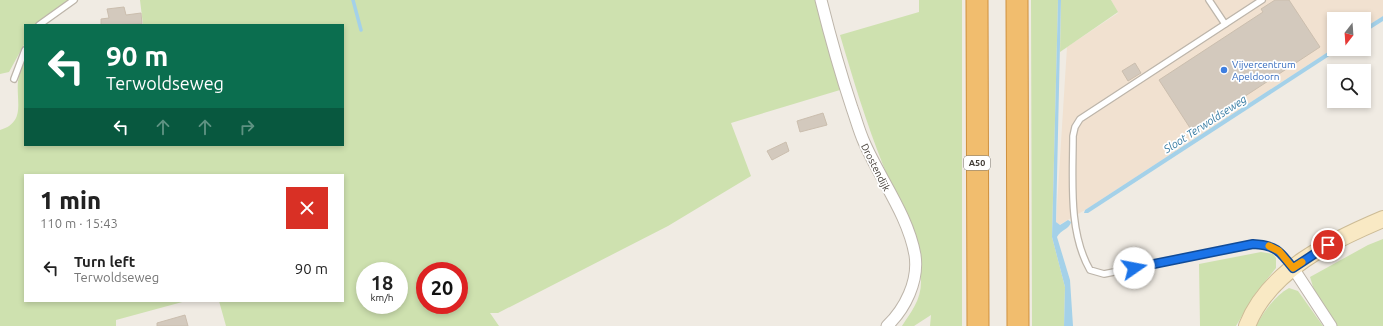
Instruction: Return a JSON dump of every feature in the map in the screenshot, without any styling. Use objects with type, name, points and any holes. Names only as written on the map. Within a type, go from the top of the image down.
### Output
[{"type":"highway","name":"A50","points":[[977,0],[978,326]]},
{"type":"highway","points":[[1017,0],[1018,326]]},
{"type":"street","name":"Drostendijk","points":[[821,0],[837,65],[863,141],[908,230],[915,256],[915,271],[911,287],[902,308],[887,326]]},
{"type":"street","points":[[1247,326],[1265,294],[1293,268],[1340,237],[1383,219]]},
{"type":"street","points":[[1293,268],[1331,326]]},
{"type":"lane","points":[[40,24],[74,0]]},
{"type":"lane","points":[[1209,0],[1225,24]]},
{"type":"lane","points":[[1262,0],[1087,113],[1075,127],[1073,136],[1072,203],[1083,257],[1090,270],[1104,274],[1253,244],[1266,245],[1279,251],[1293,268]]},
{"type":"lane","points":[[14,79],[24,53]]},
{"type":"shaded area","points":[[1111,0],[1383,0],[1383,16],[1371,24],[1371,12],[1327,12],[1327,53],[1085,210],[1059,225],[1056,222],[1067,47],[1118,13]]},
{"type":"green space","points":[[0,0],[71,0],[44,17],[38,24],[24,24],[24,45],[9,72],[0,74]]},
{"type":"green space","points":[[140,0],[815,0],[840,90],[731,123],[751,176],[668,226],[498,313],[490,313],[499,326],[226,326],[219,302],[344,302],[344,174],[24,174],[24,302],[182,302],[116,320],[116,326],[0,326],[0,130],[14,122],[17,117],[18,81],[24,63],[24,146],[344,146],[344,24],[143,24]]},
{"type":"green space","points":[[919,0],[962,0],[962,326],[930,326],[931,315],[914,326],[902,326],[915,306],[921,288],[920,266],[917,251],[913,237],[871,133],[840,35],[919,12]]},
{"type":"green space","points":[[1031,0],[1058,0],[1052,237],[1065,287],[1064,326],[1032,326]]},
{"type":"green space","points":[[1061,0],[1111,0],[1118,12],[1060,52]]},
{"type":"green space","points":[[1383,239],[1383,326],[1337,326],[1314,290],[1310,277],[1368,245]]},
{"type":"green space","points":[[1261,252],[1273,254],[1276,258],[1276,268],[1255,294],[1236,326],[1200,326],[1199,264]]},
{"type":"green space","points":[[1289,288],[1298,291],[1323,326],[1256,326],[1270,304]]},
{"type":"water","points":[[1058,0],[1061,0],[1056,222],[1060,225],[1068,220],[1071,222],[1069,226],[1057,237],[1070,280],[1073,326],[1064,326],[1065,287],[1052,237]]},
{"type":"water","points":[[1383,16],[1383,21],[1371,29],[1371,24]]},
{"type":"water","points":[[1327,53],[1327,56],[1329,56],[1088,213],[1084,213],[1085,210]]},
{"type":"building","points":[[1275,0],[1289,0],[1320,47],[1192,131],[1159,80],[1263,12],[1261,9]]},
{"type":"building","points":[[124,7],[126,15],[141,13],[142,24],[101,24],[101,19],[109,18],[107,9]]},
{"type":"building","points":[[1135,63],[1141,73],[1128,81],[1122,71]]},
{"type":"building","points":[[823,113],[827,125],[800,132],[797,121]]},
{"type":"building","points":[[786,142],[789,151],[772,160],[767,151]]},
{"type":"building","points":[[185,315],[188,326],[157,326],[157,323]]},
{"type":"waterway","points":[[353,0],[361,30]]},
{"type":"slow traffic","points":[[1269,246],[1279,251],[1293,268],[1302,262]]},
{"type":"place","name":"Vijvercentrum Apeldoorn","points":[[1224,70]]},
{"type":"route","points":[[1134,268],[1253,244],[1266,245],[1279,251],[1293,268],[1328,245]]},
{"type":"water label","name":"Sloot Terwoldseweg","points":[[1205,124]]}]
